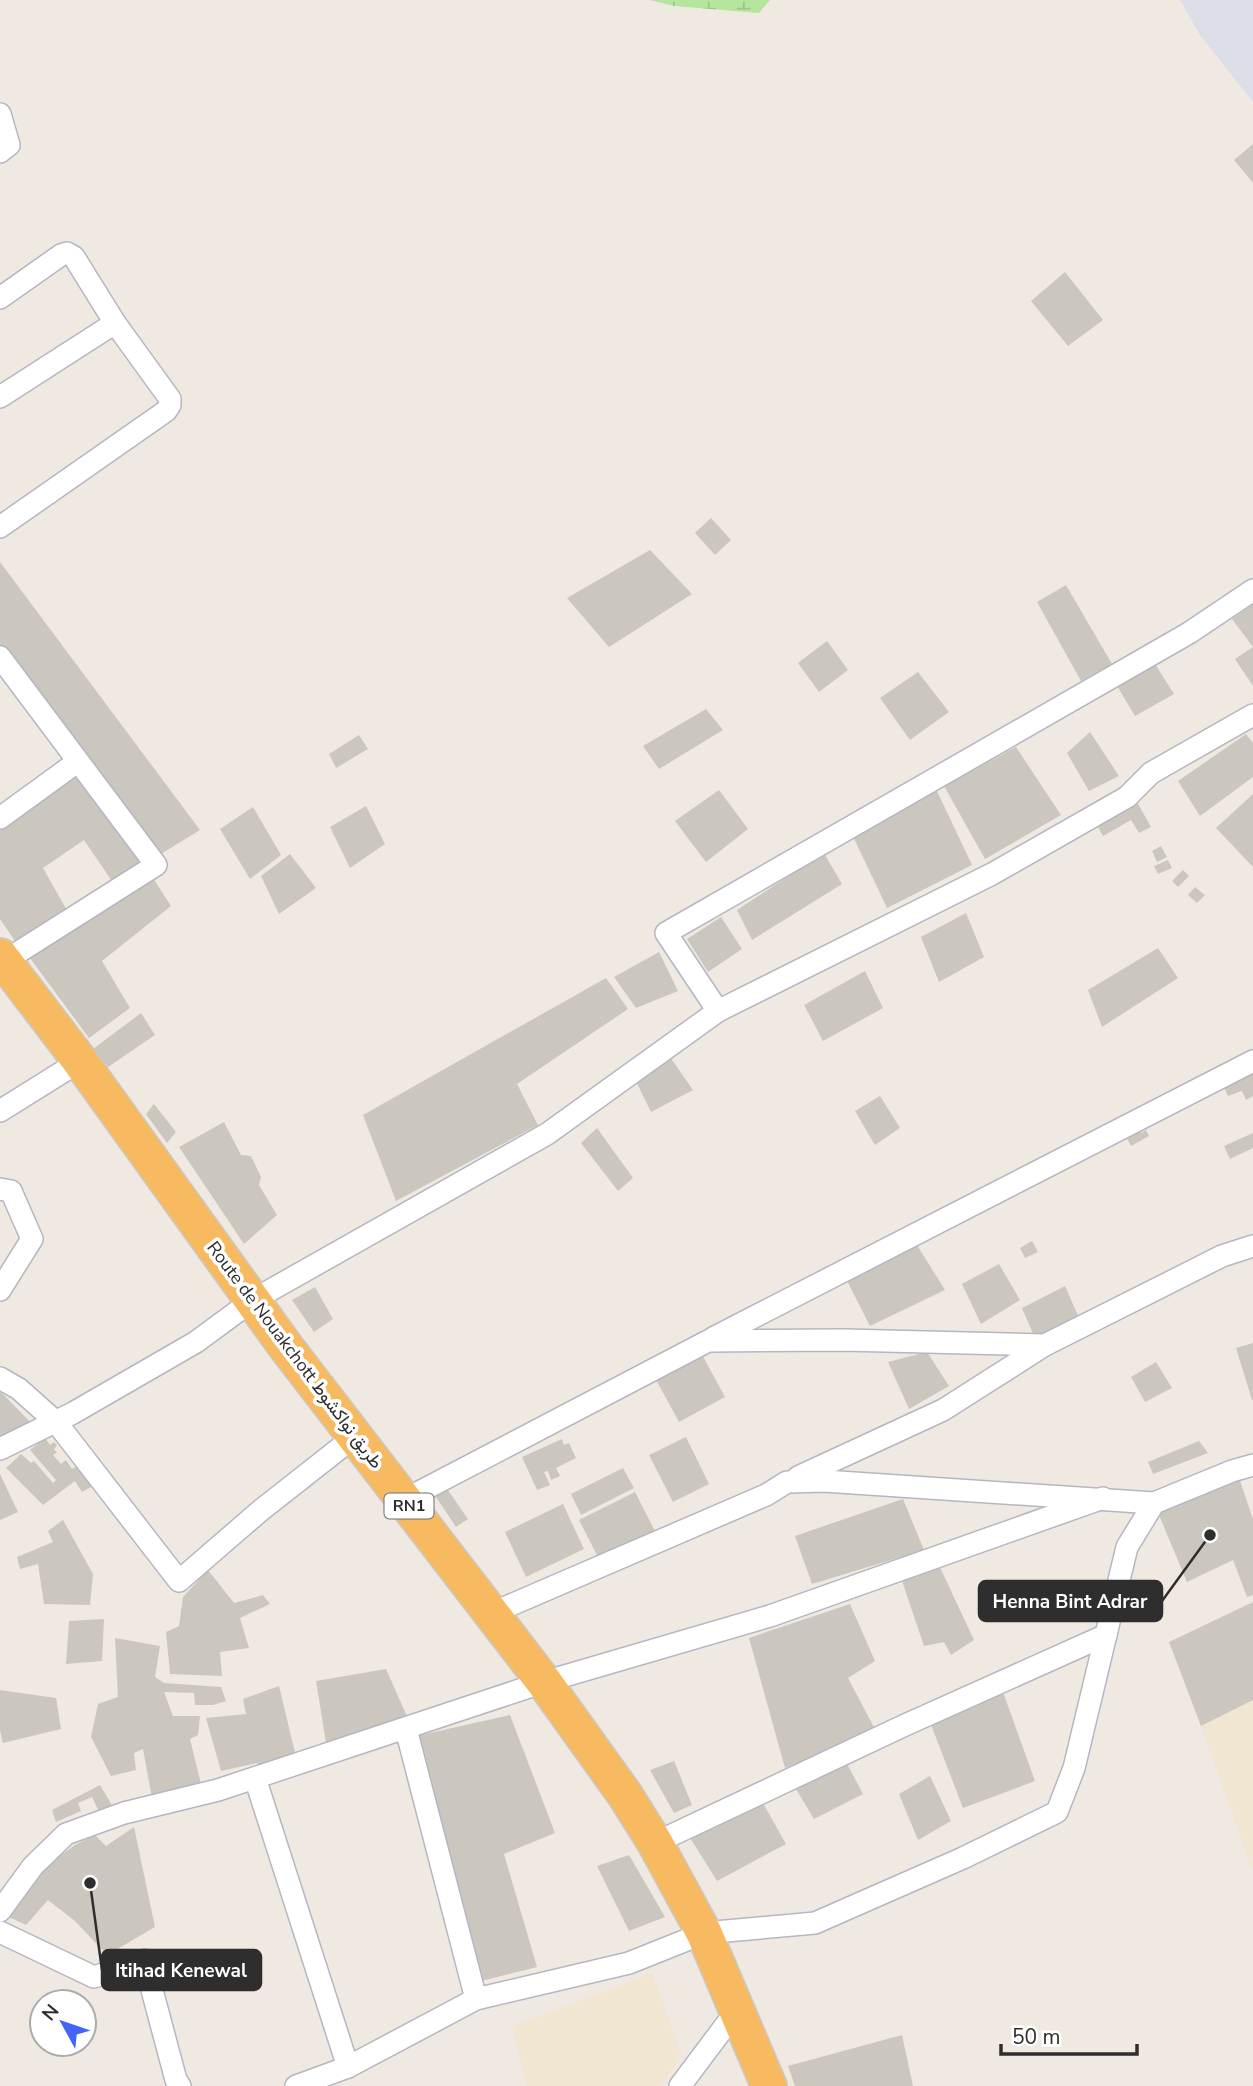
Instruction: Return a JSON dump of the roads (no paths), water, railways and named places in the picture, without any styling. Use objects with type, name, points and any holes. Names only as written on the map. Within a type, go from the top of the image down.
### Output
[{"type":"highway","name":"Route de Nouakchott طريق نواكشوط","points":[[1,961],[80,1060],[354,1437],[544,1682],[625,1795],[655,1843],[704,1933],[769,2086]]},
{"type":"street","points":[[0,114],[9,145],[0,152]]},
{"type":"street","points":[[0,298],[61,255],[67,253],[74,257],[115,323],[170,399],[166,411],[0,527]]},
{"type":"street","points":[[0,397],[115,323]]},
{"type":"street","points":[[718,1011],[666,933],[1189,634],[1253,590]]},
{"type":"street","points":[[0,657],[156,865],[1,961]]},
{"type":"street","points":[[0,1449],[56,1422],[196,1342],[253,1300],[547,1134],[718,1011],[992,874],[1127,797],[1151,774],[1253,715]]},
{"type":"street","points":[[0,818],[77,762]]},
{"type":"street","points":[[0,1111],[80,1060]]},
{"type":"street","points":[[404,1500],[708,1340],[1253,1061]]},
{"type":"street","points":[[0,1189],[11,1191],[32,1239],[0,1290]]},
{"type":"street","points":[[490,1614],[766,1495],[787,1482],[943,1410],[1045,1346],[1222,1256],[1253,1246]]},
{"type":"street","points":[[708,1340],[844,1340],[1045,1346]]},
{"type":"street","points":[[0,1378],[19,1389],[56,1422],[179,1581],[260,1511],[354,1437]]},
{"type":"street","points":[[787,1482],[824,1480],[1154,1503],[1253,1465]]},
{"type":"street","points":[[0,1911],[33,1866],[66,1834],[124,1813],[218,1790],[544,1682],[770,1616],[1103,1498]]},
{"type":"street","points":[[296,2086],[348,2067],[475,1999],[629,1964],[704,1933],[815,1923],[963,1858],[1057,1812],[1074,1768],[1127,1547],[1154,1503]]},
{"type":"street","points":[[655,1843],[1106,1635]]},
{"type":"street","points":[[406,1729],[475,1999]]},
{"type":"street","points":[[255,1778],[348,2067]]},
{"type":"street","points":[[0,1932],[94,1977],[144,1960],[176,2080],[180,2086]]},
{"type":"street","points":[[680,2086],[737,2010]]},
{"type":"place","name":"Henna Bint Adrar","points":[[1210,1535]]},
{"type":"place","name":"Itihad Kenewal","points":[[90,1883]]}]
